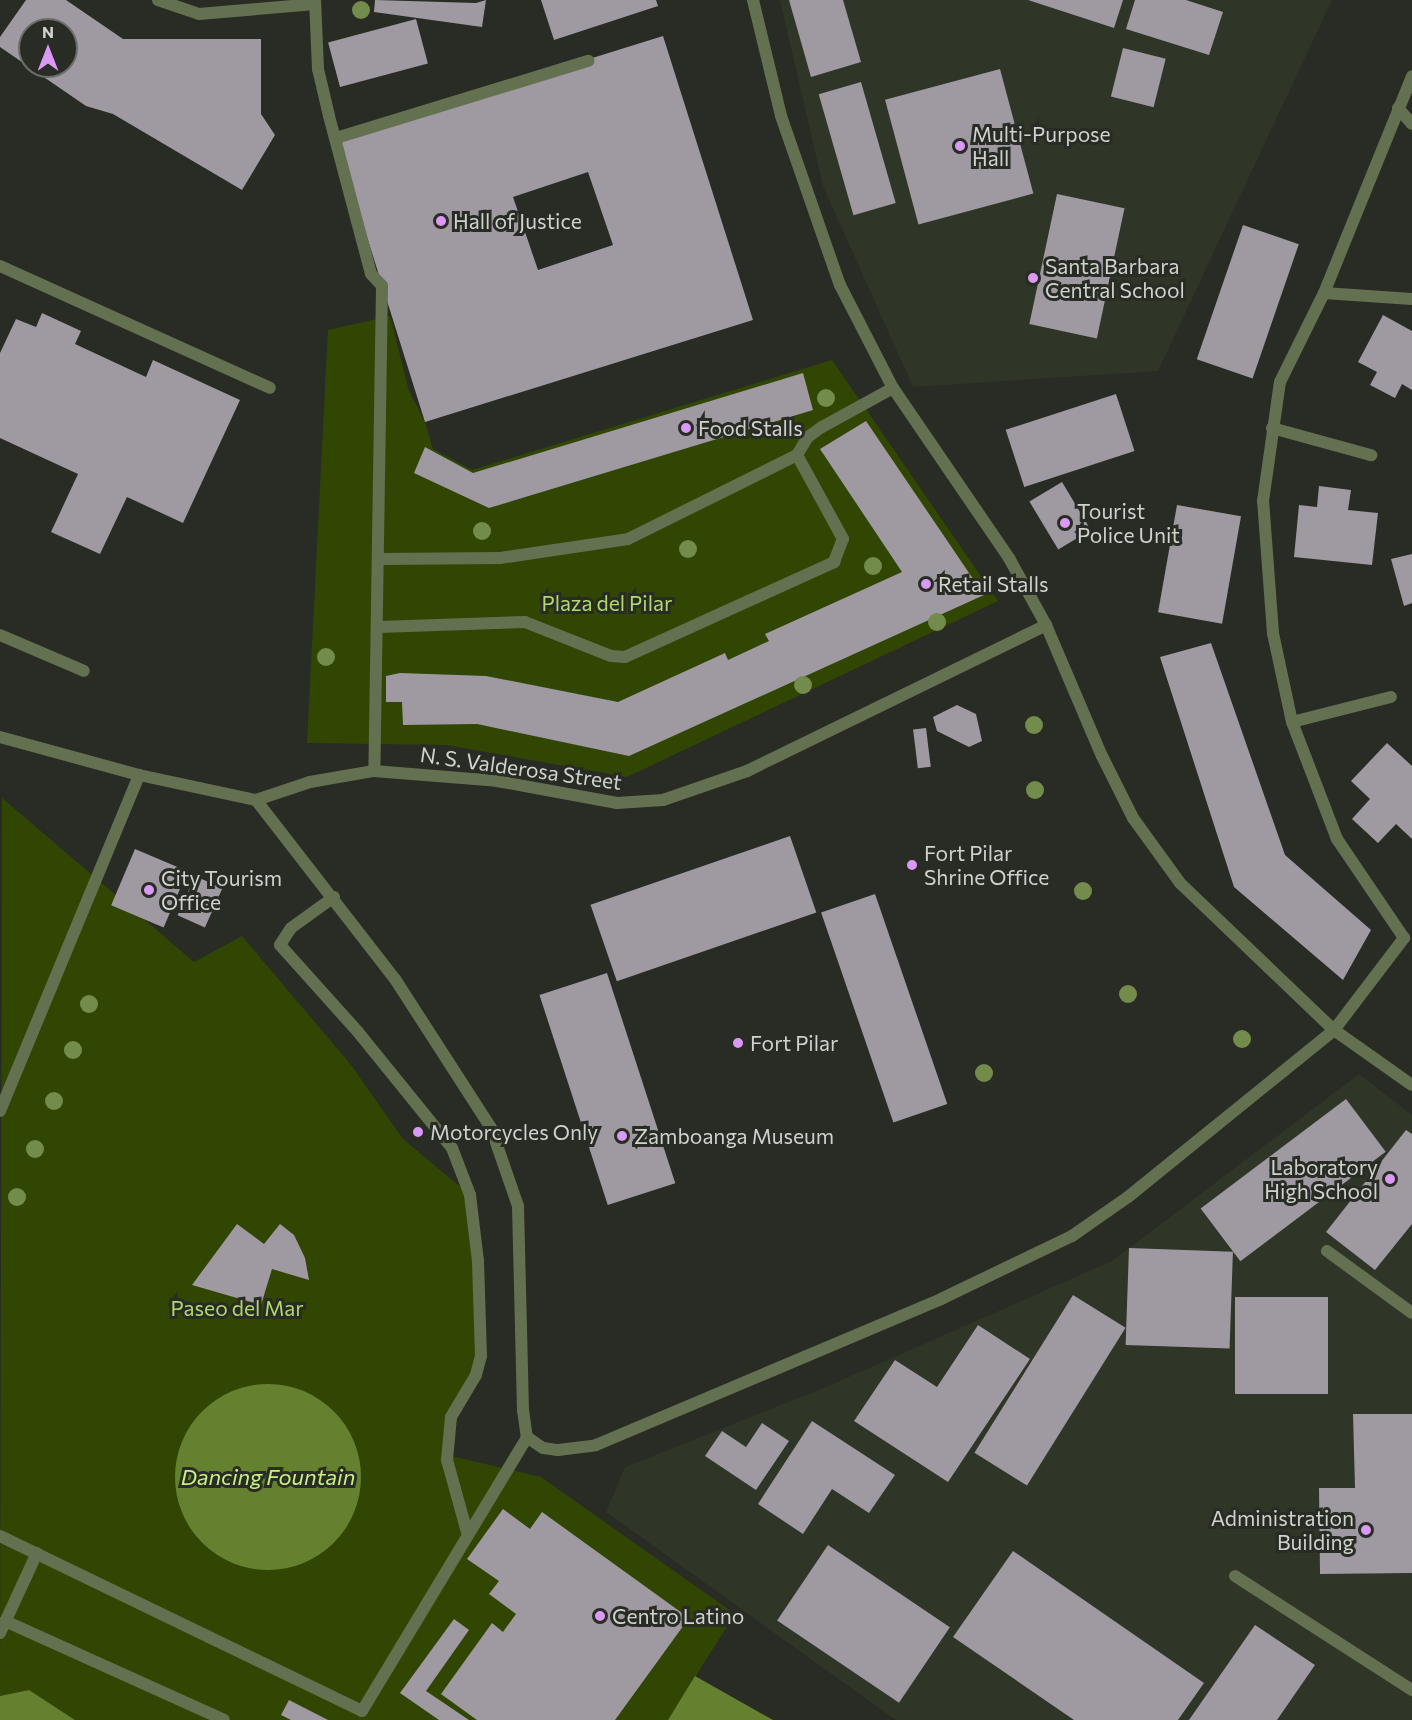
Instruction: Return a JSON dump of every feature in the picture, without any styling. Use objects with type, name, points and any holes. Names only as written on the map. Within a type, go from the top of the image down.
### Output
[{"type":"street","points":[[158,0],[199,15],[315,2],[318,69],[371,274],[382,286],[381,560],[374,771]]},
{"type":"street","points":[[753,0],[781,116],[802,185],[840,285],[893,388],[1009,558],[1046,625],[1128,807],[1173,874],[1334,1029],[1412,1085]]},
{"type":"street","points":[[336,138],[588,61]]},
{"type":"street","points":[[527,1437],[543,1448],[558,1450],[596,1445],[941,1299],[1062,1242],[1128,1197],[1334,1029],[1408,937],[1337,839],[1292,722],[1273,633],[1263,501],[1280,382],[1324,293],[1412,76]]},
{"type":"street","points":[[1398,108],[1412,124]]},
{"type":"street","points":[[0,266],[270,388]]},
{"type":"street","points":[[1324,293],[1412,299]]},
{"type":"street","points":[[381,560],[500,558],[628,539],[797,455],[808,437],[822,427],[893,388]]},
{"type":"street","points":[[1272,428],[1371,455]]},
{"type":"street","points":[[379,627],[525,622],[611,656],[625,657],[834,562],[843,539],[797,455]]},
{"type":"street","name":"N. S. Valderosa Street","points":[[256,800],[310,782],[374,771],[497,781],[616,802],[663,800],[747,771],[1046,625]]},
{"type":"street","points":[[0,635],[84,671]]},
{"type":"street","points":[[1292,722],[1391,697]]},
{"type":"street","points":[[0,737],[139,776],[256,800],[396,979],[491,1128],[508,1170],[518,1206],[522,1250],[523,1410],[527,1437],[467,1532],[362,1711],[0,1536]]},
{"type":"street","points":[[0,1111],[139,776]]},
{"type":"street","points":[[334,897],[291,928],[279,941],[280,945],[358,1032],[452,1148],[470,1196],[478,1261],[481,1356],[476,1375],[451,1417],[447,1460],[467,1532]]},
{"type":"street","points":[[1327,1251],[1412,1313]]},
{"type":"street","points":[[37,1553],[3,1627],[224,1720]]},
{"type":"street","points":[[1235,1576],[1412,1690]]},
{"type":"shaded area","name":"Santa Barbara Central School","points":[[780,0],[1332,0],[1158,371],[913,387],[823,186]]},
{"type":"shaded area","points":[[1359,1074],[1412,1115],[1412,1720],[896,1720],[606,1512],[625,1467],[826,1387],[1112,1261]]},
{"type":"green space","name":"Plaza del Pilar","points":[[390,316],[409,391],[425,422],[433,449],[472,470],[832,360],[998,601],[627,777],[446,745],[307,743],[328,330]]},
{"type":"green space","name":"Paseo del Mar","points":[[2,798],[194,962],[242,936],[351,1065],[403,1139],[470,1195],[479,1354],[450,1415],[446,1455],[541,1477],[735,1614],[668,1720],[75,1720],[29,1690],[0,1696]]},
{"type":"water","name":"Dancing Fountain","points":[[268,1384],[304,1391],[320,1399],[334,1411],[346,1425],[354,1441],[361,1477],[354,1513],[346,1529],[334,1543],[320,1555],[304,1563],[268,1570],[232,1563],[216,1555],[202,1543],[190,1529],[182,1513],[175,1477],[182,1441],[190,1425],[202,1411],[216,1399],[232,1391]]},
{"type":"water","points":[[695,1676],[773,1720],[668,1720]]},
{"type":"water","points":[[29,1690],[75,1720],[0,1720],[0,1696]]},
{"type":"building","points":[[26,0],[66,0],[123,39],[261,39],[261,114],[275,135],[242,190],[113,114],[86,106],[45,78],[78,78],[78,18],[18,18],[18,59],[0,47],[0,37]]},
{"type":"building","points":[[375,0],[476,3],[486,0],[482,27],[374,12]]},
{"type":"building","points":[[541,0],[656,0],[658,6],[554,40]]},
{"type":"building","points":[[789,0],[843,0],[861,62],[811,77]]},
{"type":"building","points":[[1028,0],[1123,0],[1114,28]]},
{"type":"building","points":[[1135,0],[1186,0],[1223,12],[1209,55],[1126,29]]},
{"type":"building","points":[[416,19],[428,63],[340,87],[328,43]]},
{"type":"building","name":"Hall of Justice","points":[[663,36],[753,320],[425,422],[336,138]],"holes":[[[588,172],[613,245],[538,270],[513,197]]]},
{"type":"building","points":[[1123,48],[1166,59],[1154,107],[1111,97]]},
{"type":"building","name":"Multi-Purpose Hall","points":[[1000,69],[1033,194],[918,224],[885,100]]},
{"type":"building","points":[[861,82],[896,203],[853,215],[819,94]]},
{"type":"building","points":[[1057,194],[1124,208],[1097,338],[1029,324]]},
{"type":"building","points":[[1243,225],[1299,244],[1253,378],[1197,359]]},
{"type":"building","points":[[42,313],[81,331],[75,344],[146,377],[153,360],[240,400],[183,523],[127,497],[100,554],[51,532],[78,474],[0,438],[0,353],[16,319],[36,327]]},
{"type":"building","points":[[1383,315],[1412,331],[1412,390],[1402,384],[1395,398],[1370,385],[1377,372],[1358,362]]},
{"type":"building","name":"Food Stalls","points":[[803,373],[813,410],[489,508],[414,473],[425,447],[473,473]]},
{"type":"building","points":[[1116,394],[1135,451],[1024,487],[1006,430]]},
{"type":"building","name":"Retail Stalls","points":[[866,421],[984,595],[629,756],[477,724],[403,725],[402,702],[386,702],[386,676],[400,673],[486,676],[618,702],[725,653],[728,660],[769,641],[765,634],[902,572],[820,449]]},
{"type":"building","points":[[1062,482],[1091,530],[1058,550],[1029,502]]},
{"type":"building","points":[[1319,486],[1351,490],[1348,510],[1378,513],[1372,565],[1294,557],[1299,505],[1317,507]]},
{"type":"building","points":[[1177,505],[1241,516],[1222,624],[1158,612]]},
{"type":"building","points":[[1412,554],[1412,603],[1404,606],[1391,559]]},
{"type":"building","points":[[1211,643],[1285,855],[1371,930],[1343,980],[1234,887],[1160,657]]},
{"type":"building","points":[[957,705],[976,714],[982,741],[969,747],[937,731],[933,717]]},
{"type":"building","points":[[926,728],[931,767],[918,768],[913,730]]},
{"type":"building","points":[[1387,743],[1412,766],[1412,839],[1396,824],[1378,843],[1352,819],[1370,799],[1351,781]]},
{"type":"building","points":[[790,836],[816,913],[617,981],[590,905]]},
{"type":"building","name":"City Tourism Office","points":[[135,849],[187,871],[164,927],[111,905]]},
{"type":"building","points":[[195,876],[222,888],[205,927],[178,915]]},
{"type":"building","points":[[875,894],[947,1104],[893,1122],[821,913]]},
{"type":"building","name":"Zamboanga Museum","points":[[607,973],[675,1183],[608,1205],[539,995]]},
{"type":"building","points":[[1346,1099],[1386,1152],[1240,1261],[1201,1209]]},
{"type":"building","name":"Laboratory High School","points":[[1406,1130],[1412,1134],[1412,1224],[1375,1270],[1326,1232]]},
{"type":"building","points":[[237,1224],[264,1244],[280,1224],[294,1235],[305,1258],[309,1280],[272,1269],[261,1305],[192,1285]]},
{"type":"building","points":[[1129,1248],[1233,1252],[1230,1349],[1126,1345]]},
{"type":"building","points":[[1073,1295],[1126,1328],[1027,1486],[974,1453]]},
{"type":"building","points":[[1235,1297],[1328,1297],[1328,1394],[1235,1394]]},
{"type":"building","points":[[978,1325],[1030,1359],[948,1482],[854,1421],[895,1360],[937,1387]]},
{"type":"building","name":"Administration Building","points":[[1353,1414],[1412,1414],[1412,1573],[1320,1574],[1319,1488],[1355,1488]]},
{"type":"building","points":[[812,1421],[895,1475],[869,1513],[832,1489],[803,1534],[758,1504]]},
{"type":"building","points":[[762,1423],[789,1441],[756,1490],[705,1456],[722,1431],[746,1447]]},
{"type":"building","name":"Centro Latino","points":[[503,1509],[530,1529],[542,1512],[689,1618],[615,1720],[477,1720],[441,1694],[492,1623],[503,1632],[516,1614],[489,1594],[499,1581],[467,1559]]},
{"type":"building","points":[[828,1545],[950,1627],[899,1703],[777,1620]]},
{"type":"building","points":[[1013,1551],[1204,1683],[1178,1720],[1074,1720],[953,1637]]},
{"type":"building","points":[[454,1619],[469,1630],[426,1691],[469,1720],[439,1720],[400,1693]]},
{"type":"building","points":[[1255,1625],[1315,1665],[1277,1720],[1189,1720]]},
{"type":"building","points":[[289,1700],[328,1720],[291,1720],[281,1715]]},
{"type":"place","name":"Multi-Purpose Hall","points":[[960,146]]},
{"type":"place","name":"Hall of Justice","points":[[441,221]]},
{"type":"place","name":"Santa Barbara Central School","points":[[1033,278]]},
{"type":"place","name":"Food Stalls","points":[[686,428]]},
{"type":"place","name":"Tourist Police Unit","points":[[1065,523]]},
{"type":"place","name":"Retail Stalls","points":[[926,584]]},
{"type":"place","name":"Fort Pilar Shrine Office","points":[[912,865]]},
{"type":"place","name":"City Tourism Office","points":[[149,890]]},
{"type":"place","name":"Fort Pilar","points":[[738,1043]]},
{"type":"place","name":"Motorcycles Only","points":[[418,1132]]},
{"type":"place","name":"Zamboanga Museum","points":[[622,1136]]},
{"type":"place","name":"Laboratory High School","points":[[1390,1179]]},
{"type":"place","name":"Administration Building","points":[[1366,1530]]},
{"type":"place","name":"Centro Latino","points":[[600,1616]]}]
